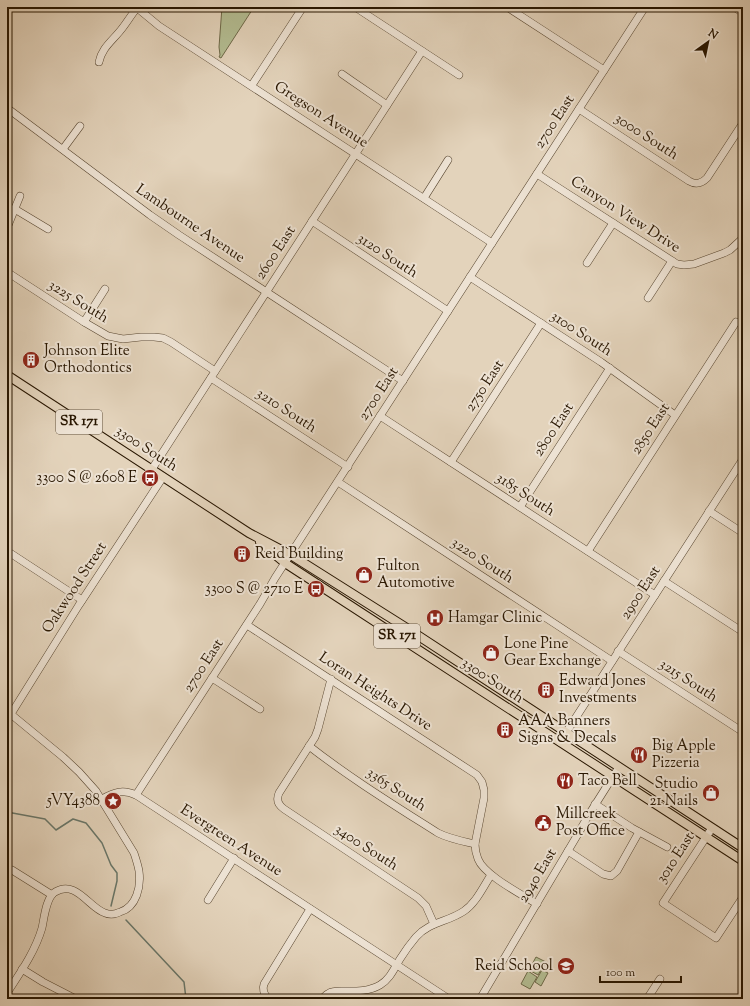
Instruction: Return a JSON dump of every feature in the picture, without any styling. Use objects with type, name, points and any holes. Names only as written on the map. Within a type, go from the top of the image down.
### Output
[{"type":"main road","name":"3300 South","points":[[7,375],[249,532],[291,555],[405,627],[743,848]]},
{"type":"main road","name":"3300 South","points":[[249,532],[285,563],[743,861]]},
{"type":"street","points":[[99,62],[104,49],[121,31],[136,7]]},
{"type":"street","name":"Gregson Avenue","points":[[136,7],[159,26],[252,85],[492,243]]},
{"type":"street","points":[[252,85],[303,7]]},
{"type":"street","points":[[355,7],[459,75]]},
{"type":"street","points":[[507,7],[604,70]]},
{"type":"street","name":"2700 East","points":[[136,795],[645,7]]},
{"type":"street","points":[[734,7],[743,13]]},
{"type":"street","name":"2600 East","points":[[152,470],[422,51]]},
{"type":"street","points":[[342,74],[387,105]]},
{"type":"street","name":"Lambourne Avenue","points":[[7,108],[179,235],[403,381]]},
{"type":"street","name":"3000 South","points":[[579,109],[694,183],[700,183],[706,178],[743,123]]},
{"type":"street","points":[[63,149],[80,126]]},
{"type":"street","points":[[424,198],[448,160]]},
{"type":"street","name":"Canyon View Drive","points":[[537,174],[677,264],[684,265],[699,263],[726,252],[743,238]]},
{"type":"street","points":[[7,228],[20,196]]},
{"type":"street","points":[[14,209],[48,229]]},
{"type":"street","name":"3120 South","points":[[312,222],[448,311]]},
{"type":"street","points":[[587,263],[613,223]]},
{"type":"street","points":[[648,298],[672,261]]},
{"type":"street","name":"3225 South","points":[[7,272],[84,322],[113,338],[123,339],[141,337]]},
{"type":"street","name":"3100 South","points":[[470,278],[610,368],[676,415]]},
{"type":"street","points":[[84,322],[105,289]]},
{"type":"street","name":"2850 East","points":[[588,551],[736,322]]},
{"type":"street","name":"2750 East","points":[[451,462],[541,323]]},
{"type":"street","name":"3210 South","points":[[141,337],[158,337],[167,340],[213,374],[348,467]]},
{"type":"street","name":"2800 East","points":[[520,507],[610,368]]},
{"type":"street","name":"3185 South","points":[[380,416],[655,595]]},
{"type":"street","name":"2900 East","points":[[560,742],[743,459]]},
{"type":"street","name":"Oakwood Street","points":[[9,713],[34,677],[82,600],[163,477]]},
{"type":"street","name":"3220 South","points":[[338,482],[612,661]]},
{"type":"street","points":[[709,511],[743,533]]},
{"type":"street","points":[[7,552],[82,600]]},
{"type":"street","points":[[664,581],[743,632]]},
{"type":"street","name":"Loran Heights Drive","points":[[247,624],[474,772],[480,778],[484,786],[484,798],[475,844]]},
{"type":"street","name":"3215 South","points":[[618,651],[743,732]]},
{"type":"street","points":[[212,678],[260,709]]},
{"type":"street","points":[[309,746],[320,726],[331,679]]},
{"type":"street","points":[[7,993],[38,940],[47,907],[52,895],[61,890],[73,890],[105,913],[117,914],[124,911],[131,905],[135,899],[139,887],[138,863],[134,853],[102,798],[71,764],[9,713]]},
{"type":"street","name":"3400 South","points":[[309,746],[280,791],[277,800],[279,804],[284,809],[418,898],[426,906],[434,924]]},
{"type":"street","name":"3365 South","points":[[309,746],[346,774],[438,833],[445,837],[475,844]]},
{"type":"street","name":"2940 East","points":[[480,999],[595,804],[619,767]]},
{"type":"street","name":"Evergreen Avenue","points":[[102,798],[117,792],[130,792],[136,795],[449,999]]},
{"type":"street","points":[[595,804],[639,832],[667,847]]},
{"type":"street","name":"3010 East","points":[[712,828],[662,903],[716,938],[743,897]]},
{"type":"street","points":[[568,851],[605,875],[612,876],[617,871],[639,832]]},
{"type":"street","points":[[475,844],[475,851],[483,868],[491,875],[537,904]]},
{"type":"street","points":[[208,900],[234,858]]},
{"type":"street","points":[[7,868],[52,895]]},
{"type":"street","points":[[322,999],[329,993],[335,991],[371,989],[386,980],[417,935],[426,928],[458,915],[465,910],[474,901],[491,875]]},
{"type":"street","points":[[268,999],[264,994],[264,984],[310,909]]},
{"type":"street","points":[[22,969],[76,999]]},
{"type":"street","points":[[647,999],[660,979]]},
{"type":"green space","points":[[222,7],[254,7],[221,58],[219,57],[219,47]]},
{"type":"green space","points":[[536,957],[546,962],[538,975],[529,970]]},
{"type":"green space","points":[[542,970],[548,973],[541,986],[535,982]]},
{"type":"green space","points":[[528,971],[537,977],[530,989],[521,984]]},
{"type":"waterway","points":[[7,812],[45,819],[56,830],[73,819],[86,823],[102,843],[111,865],[117,873],[117,881],[111,906]]},
{"type":"waterway","points":[[126,920],[184,982],[186,999]]},
{"type":"place","name":"Johnson Elite Orthodontics","points":[[31,360]]},
{"type":"place","name":"3300 S @ 2608 E","points":[[150,478]]},
{"type":"place","name":"Reid Building","points":[[242,554]]},
{"type":"place","name":"Fulton Automotive","points":[[364,575]]},
{"type":"place","name":"3300 S @ 2710 E","points":[[316,589]]},
{"type":"place","name":"Hamgar Clinic","points":[[435,618]]},
{"type":"place","name":"Lone Pine Gear Exchange","points":[[491,653]]},
{"type":"place","name":"Edward Jones Investments","points":[[546,690]]},
{"type":"place","name":"AAA Banners Signs & Decals","points":[[505,730]]},
{"type":"place","name":"Big Apple Pizzeria","points":[[639,755]]},
{"type":"place","name":"Taco Bell","points":[[565,781]]},
{"type":"place","name":"Studio 21 Nails","points":[[711,793]]},
{"type":"place","name":"5VY4388","points":[[113,801]]},
{"type":"place","name":"Millcreek Post Office","points":[[543,823]]},
{"type":"place","name":"Reid School","points":[[566,966]]}]
